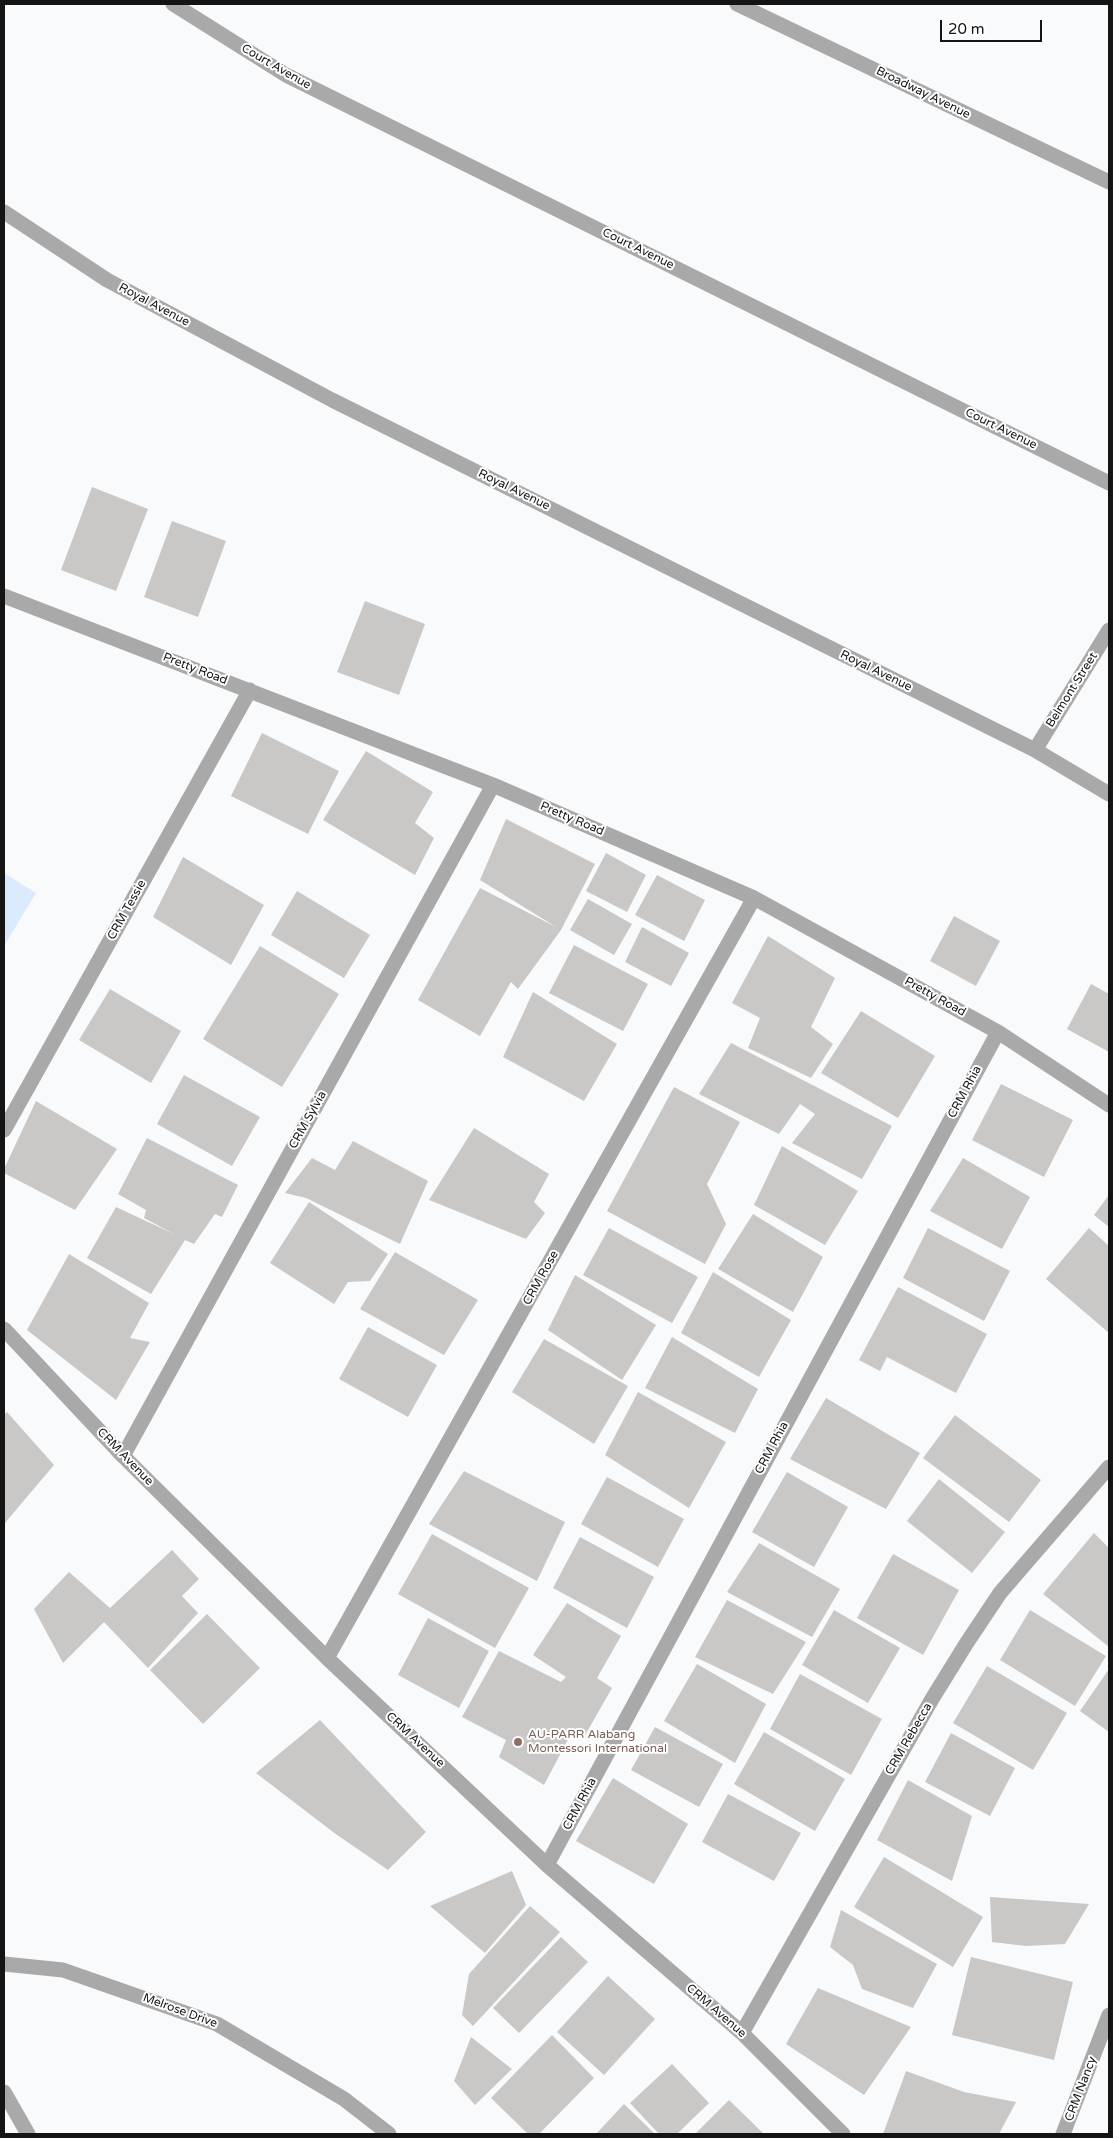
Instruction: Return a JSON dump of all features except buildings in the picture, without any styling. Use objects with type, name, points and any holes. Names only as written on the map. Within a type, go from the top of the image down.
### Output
[{"type":"street","name":"Court Avenue","points":[[173,4],[286,75],[1109,483]]},
{"type":"street","name":"Broadway Avenue","points":[[737,4],[1109,182]]},
{"type":"street","name":"Royal Avenue","points":[[4,212],[107,280],[332,400],[1035,750],[1109,794]]},
{"type":"street","name":"Pretty Road","points":[[4,596],[493,784],[754,898],[998,1032],[1109,1105]]},
{"type":"street","name":"Belmont Street","points":[[1035,750],[1109,630]]},
{"type":"street","name":"CRM Tessie","points":[[4,1130],[250,690]]},
{"type":"street","name":"CRM Sylvia","points":[[122,1456],[493,784]]},
{"type":"street","name":"CRM Rose","points":[[327,1658],[754,898]]},
{"type":"street","name":"CRM Rhia","points":[[547,1865],[998,1032]]},
{"type":"street","name":"CRM Avenue","points":[[4,1329],[122,1456],[327,1658],[547,1865],[742,2033],[843,2134]]},
{"type":"street","name":"CRM Rebecca","points":[[742,2033],[932,1699],[966,1644],[1000,1594],[1109,1467]]},
{"type":"street","name":"Melrose Drive","points":[[4,1964],[63,1970],[217,2024],[344,2099],[389,2134]]},
{"type":"street","name":"CRM Nancy","points":[[1063,2134],[1109,2015]]},
{"type":"street","points":[[4,2092],[28,2134]]},
{"type":"shaded area","points":[[4,873],[36,893],[4,946]]},
{"type":"place","name":"AU-PARR Alabang Montessori International","points":[[518,1742]]}]
